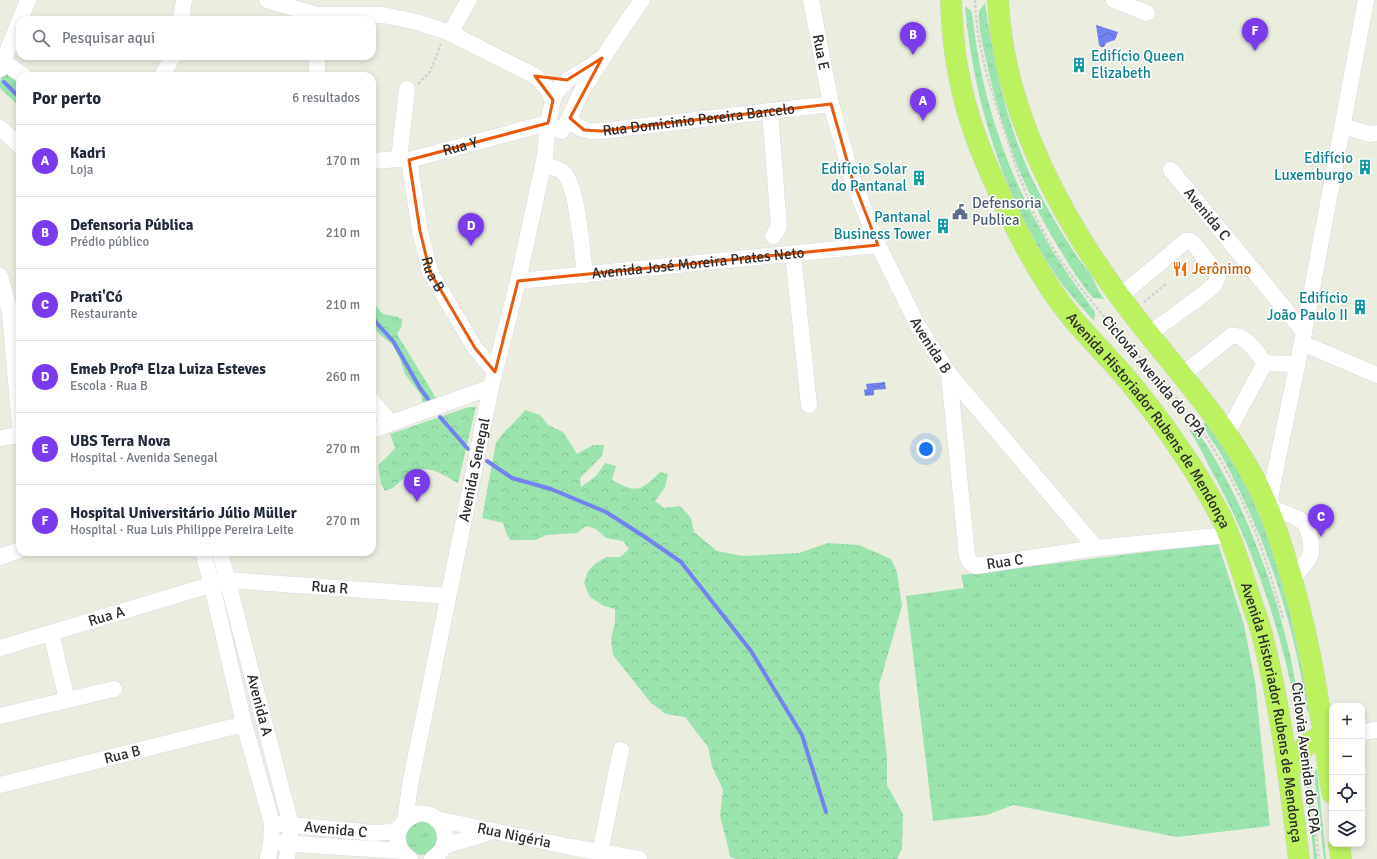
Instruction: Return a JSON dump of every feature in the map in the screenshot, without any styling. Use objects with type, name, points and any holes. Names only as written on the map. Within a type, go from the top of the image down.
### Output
[{"type":"main road","name":"Avenida Historiador Rubens de Mendonça","points":[[951,0],[957,64],[968,112],[987,168],[1019,235],[1054,294],[1073,319],[1127,379],[1177,446],[1197,476],[1222,519],[1262,633],[1277,702],[1289,773],[1299,859]]},
{"type":"main road","points":[[998,0],[1005,59],[1014,97],[1047,179],[1076,230],[1126,304],[1227,433],[1269,507],[1304,621],[1328,736],[1331,775]]},
{"type":"main road","points":[[1289,773],[1294,761],[1304,747],[1315,739],[1328,736]]},
{"type":"main road","points":[[1339,847],[1341,859]]},
{"type":"street","points":[[21,16],[28,0]]},
{"type":"street","points":[[182,16],[184,0]]},
{"type":"street","points":[[267,0],[317,12],[383,15],[417,22],[448,33],[534,76],[547,88],[553,100]]},
{"type":"street","points":[[448,33],[469,0]]},
{"type":"street","name":"Avenida Senegal","points":[[402,825],[493,380],[518,281],[544,161],[560,124],[602,58],[642,0]]},
{"type":"street","name":"Rua E","points":[[811,0],[831,104]]},
{"type":"street","points":[[1114,0],[1147,13]]},
{"type":"street","points":[[1292,578],[1307,561],[1312,551],[1312,545],[1306,526],[1300,520],[1269,507],[1344,126],[1366,0]]},
{"type":"street","points":[[16,29],[1,65],[16,72]]},
{"type":"street","name":"Avenida Senegal","points":[[560,124],[553,100],[556,92],[567,80],[602,58]]},
{"type":"street","points":[[164,72],[170,60]]},
{"type":"street","points":[[317,60],[317,72]]},
{"type":"street","points":[[534,76],[567,80],[576,87],[580,94]]},
{"type":"street","name":"Rua B","points":[[406,89],[404,160],[430,272],[493,380]]},
{"type":"street","name":"Rua Domicinio Pereira Barcelo","points":[[560,124],[594,132],[831,104]]},
{"type":"street","name":"Avenida B","points":[[831,104],[852,178],[878,245],[918,326],[949,374],[1096,548]]},
{"type":"street","points":[[770,111],[779,227],[773,236]]},
{"type":"street","name":"Rua Y","points":[[376,161],[404,160],[560,124]]},
{"type":"street","points":[[1344,126],[1369,134],[1377,133]]},
{"type":"street","points":[[0,128],[16,142]]},
{"type":"street","points":[[544,161],[562,170],[569,179],[575,200],[585,274]]},
{"type":"street","name":"Avenida C","points":[[1171,170],[1303,338]]},
{"type":"street","points":[[1126,304],[1186,241],[1193,243],[1217,273],[1217,279],[1211,288],[1149,334]]},
{"type":"street","name":"Avenida José Moreira Prates Neto","points":[[518,281],[878,245]]},
{"type":"street","points":[[793,254],[809,406]]},
{"type":"street","points":[[0,276],[10,312],[16,381]]},
{"type":"street","points":[[1182,375],[1231,336],[1243,338],[1265,363],[1298,364]]},
{"type":"street","points":[[1303,338],[1377,375]]},
{"type":"street","points":[[1227,433],[1265,363]]},
{"type":"street","name":"Rua C","points":[[949,374],[966,556],[970,562],[976,566],[1096,548],[1228,535]]},
{"type":"street","points":[[376,429],[493,380]]},
{"type":"street","points":[[376,406],[391,423]]},
{"type":"street","points":[[0,438],[16,436]]},
{"type":"street","points":[[0,556],[16,551]]},
{"type":"street","name":"Avenida A","points":[[205,556],[220,583],[291,825],[287,859]]},
{"type":"street","name":"Avenida A","points":[[220,556],[220,583],[244,724],[272,823],[271,843],[268,859]]},
{"type":"street","name":"Rua R","points":[[220,583],[448,596]]},
{"type":"street","name":"Rua A","points":[[0,648],[220,583]]},
{"type":"street","points":[[51,633],[67,700]]},
{"type":"street","points":[[0,716],[114,689]]},
{"type":"street","name":"Rua B","points":[[0,785],[244,724]]},
{"type":"street","points":[[1365,732],[1377,730]]},
{"type":"street","points":[[600,853],[621,750]]},
{"type":"street","points":[[410,785],[432,817],[443,826],[446,836],[444,846],[438,855],[432,859]]},
{"type":"street","name":"Rua Nigéria","points":[[402,825],[412,816],[419,814],[495,831],[572,853],[600,853],[639,859]]},
{"type":"street","name":"Avenida C","points":[[272,823],[374,833],[390,832],[402,825]]},
{"type":"street","points":[[402,825],[397,837],[404,856]]},
{"type":"street","points":[[444,846],[495,831]]},
{"type":"street","name":"Avenida C","points":[[271,843],[289,843],[404,856]]},
{"type":"path","name":"Ciclovia Avenida do CPA","points":[[975,0],[979,43],[986,74],[1012,153],[1033,210],[1072,276],[1105,318],[1186,409],[1205,435],[1239,494],[1258,539],[1285,623]]},
{"type":"path","points":[[406,89],[418,84],[430,72],[448,33]]},
{"type":"path","points":[[1126,304],[1167,283]]},
{"type":"path","name":"Ciclovia Avenida do CPA","points":[[1309,768],[1319,859]]},
{"type":"highlighted area","points":[[602,58],[570,118],[584,130],[601,131],[831,104],[852,178],[878,245],[518,281],[495,372],[475,348],[430,272],[420,231],[409,160],[548,123],[553,100],[535,76],[567,80]]},
{"type":"green space","points":[[985,3],[993,53],[1005,103],[1012,128],[1030,175],[1050,213],[1073,251],[1091,275],[1104,299],[1093,298],[1084,287],[1049,231],[1026,187],[1000,117],[982,40],[979,25],[979,11]]},
{"type":"green space","points":[[965,6],[972,13],[981,71],[996,128],[1017,182],[1029,208],[1055,254],[1095,312],[1094,321],[1062,284],[1042,254],[1024,221],[1009,187],[984,115],[969,42]]},
{"type":"green space","points":[[6,70],[16,77],[16,103],[0,88],[0,81]]},
{"type":"green space","points":[[376,305],[382,313],[402,319],[402,326],[397,334],[436,398],[423,403],[421,395],[405,374],[400,359],[392,344],[376,330]]},
{"type":"green space","points":[[469,407],[476,407],[458,483],[437,472],[424,469],[418,470],[403,479],[393,488],[385,491],[381,484],[378,465],[395,448],[390,434]]},
{"type":"green space","points":[[525,410],[540,415],[548,425],[563,432],[577,454],[593,445],[604,445],[602,456],[580,478],[581,487],[596,476],[605,463],[616,466],[612,480],[633,489],[643,487],[660,472],[668,474],[665,487],[655,501],[664,508],[680,506],[691,518],[694,532],[717,551],[743,556],[799,553],[828,543],[859,545],[891,559],[897,572],[902,606],[879,685],[887,759],[887,785],[903,814],[902,849],[897,859],[738,859],[730,857],[720,816],[723,790],[712,766],[708,747],[685,717],[666,714],[651,703],[613,655],[611,639],[615,622],[615,609],[604,606],[590,597],[584,583],[588,571],[595,564],[606,557],[620,557],[629,549],[623,541],[606,538],[596,529],[586,526],[577,533],[546,535],[536,540],[510,540],[503,523],[482,518],[496,443]]},
{"type":"green space","points":[[1205,420],[1220,437],[1260,511],[1281,567],[1312,716],[1307,710],[1297,655],[1290,627],[1264,546],[1228,467],[1204,428]]},
{"type":"green space","points":[[1189,430],[1198,432],[1229,483],[1265,568],[1275,598],[1290,655],[1301,712],[1298,718],[1292,687],[1276,625],[1255,565],[1230,507],[1200,448]]},
{"type":"green space","points":[[1218,543],[1244,625],[1255,681],[1270,826],[1177,837],[1013,805],[987,815],[933,821],[906,596],[964,588],[961,575]]},
{"type":"green space","points":[[1317,768],[1326,859],[1324,859],[1314,773]]},
{"type":"green space","points":[[1305,770],[1308,775],[1317,859],[1314,859]]},
{"type":"green space","points":[[422,820],[433,824],[439,841],[428,853],[422,855],[407,849],[405,833],[407,827]]},
{"type":"water","points":[[1096,25],[1118,32],[1115,40],[1106,43],[1104,47],[1101,47],[1099,45]]},
{"type":"water","points":[[885,382],[886,389],[874,390],[874,395],[865,396],[864,390],[867,389],[866,384]]},
{"type":"waterway","points":[[4,82],[16,94]]},
{"type":"waterway","points":[[376,322],[393,341],[428,399]]},
{"type":"waterway","points":[[440,417],[468,449]]},
{"type":"waterway","points":[[487,461],[512,478],[551,489],[606,512],[681,562],[751,651],[802,735],[826,812]]},
{"type":"place","name":"Hospital Universitário Júlio Müller","points":[[1255,51]]},
{"type":"place","name":"Defensoria Pública","points":[[913,55]]},
{"type":"place","name":"Edifício Queen Elizabeth","points":[[1079,65]]},
{"type":"place","name":"Kadri","points":[[923,121]]},
{"type":"place","name":"Edifício Luxemburgo","points":[[1365,167]]},
{"type":"place","name":"Edifício Solar do Pantanal","points":[[919,178]]},
{"type":"place","name":"Defensoria Publica","points":[[960,212]]},
{"type":"place","name":"Pantanal Business Tower","points":[[943,226]]},
{"type":"place","name":"Emeb Profª Elza Luiza Esteves","points":[[471,246]]},
{"type":"place","name":"Jerônimo","points":[[1180,269]]},
{"type":"place","name":"Edifício João Paulo II","points":[[1360,307]]},
{"type":"place","name":"UBS Terra Nova","points":[[417,502]]},
{"type":"place","name":"Prati'Có","points":[[1321,537]]}]
